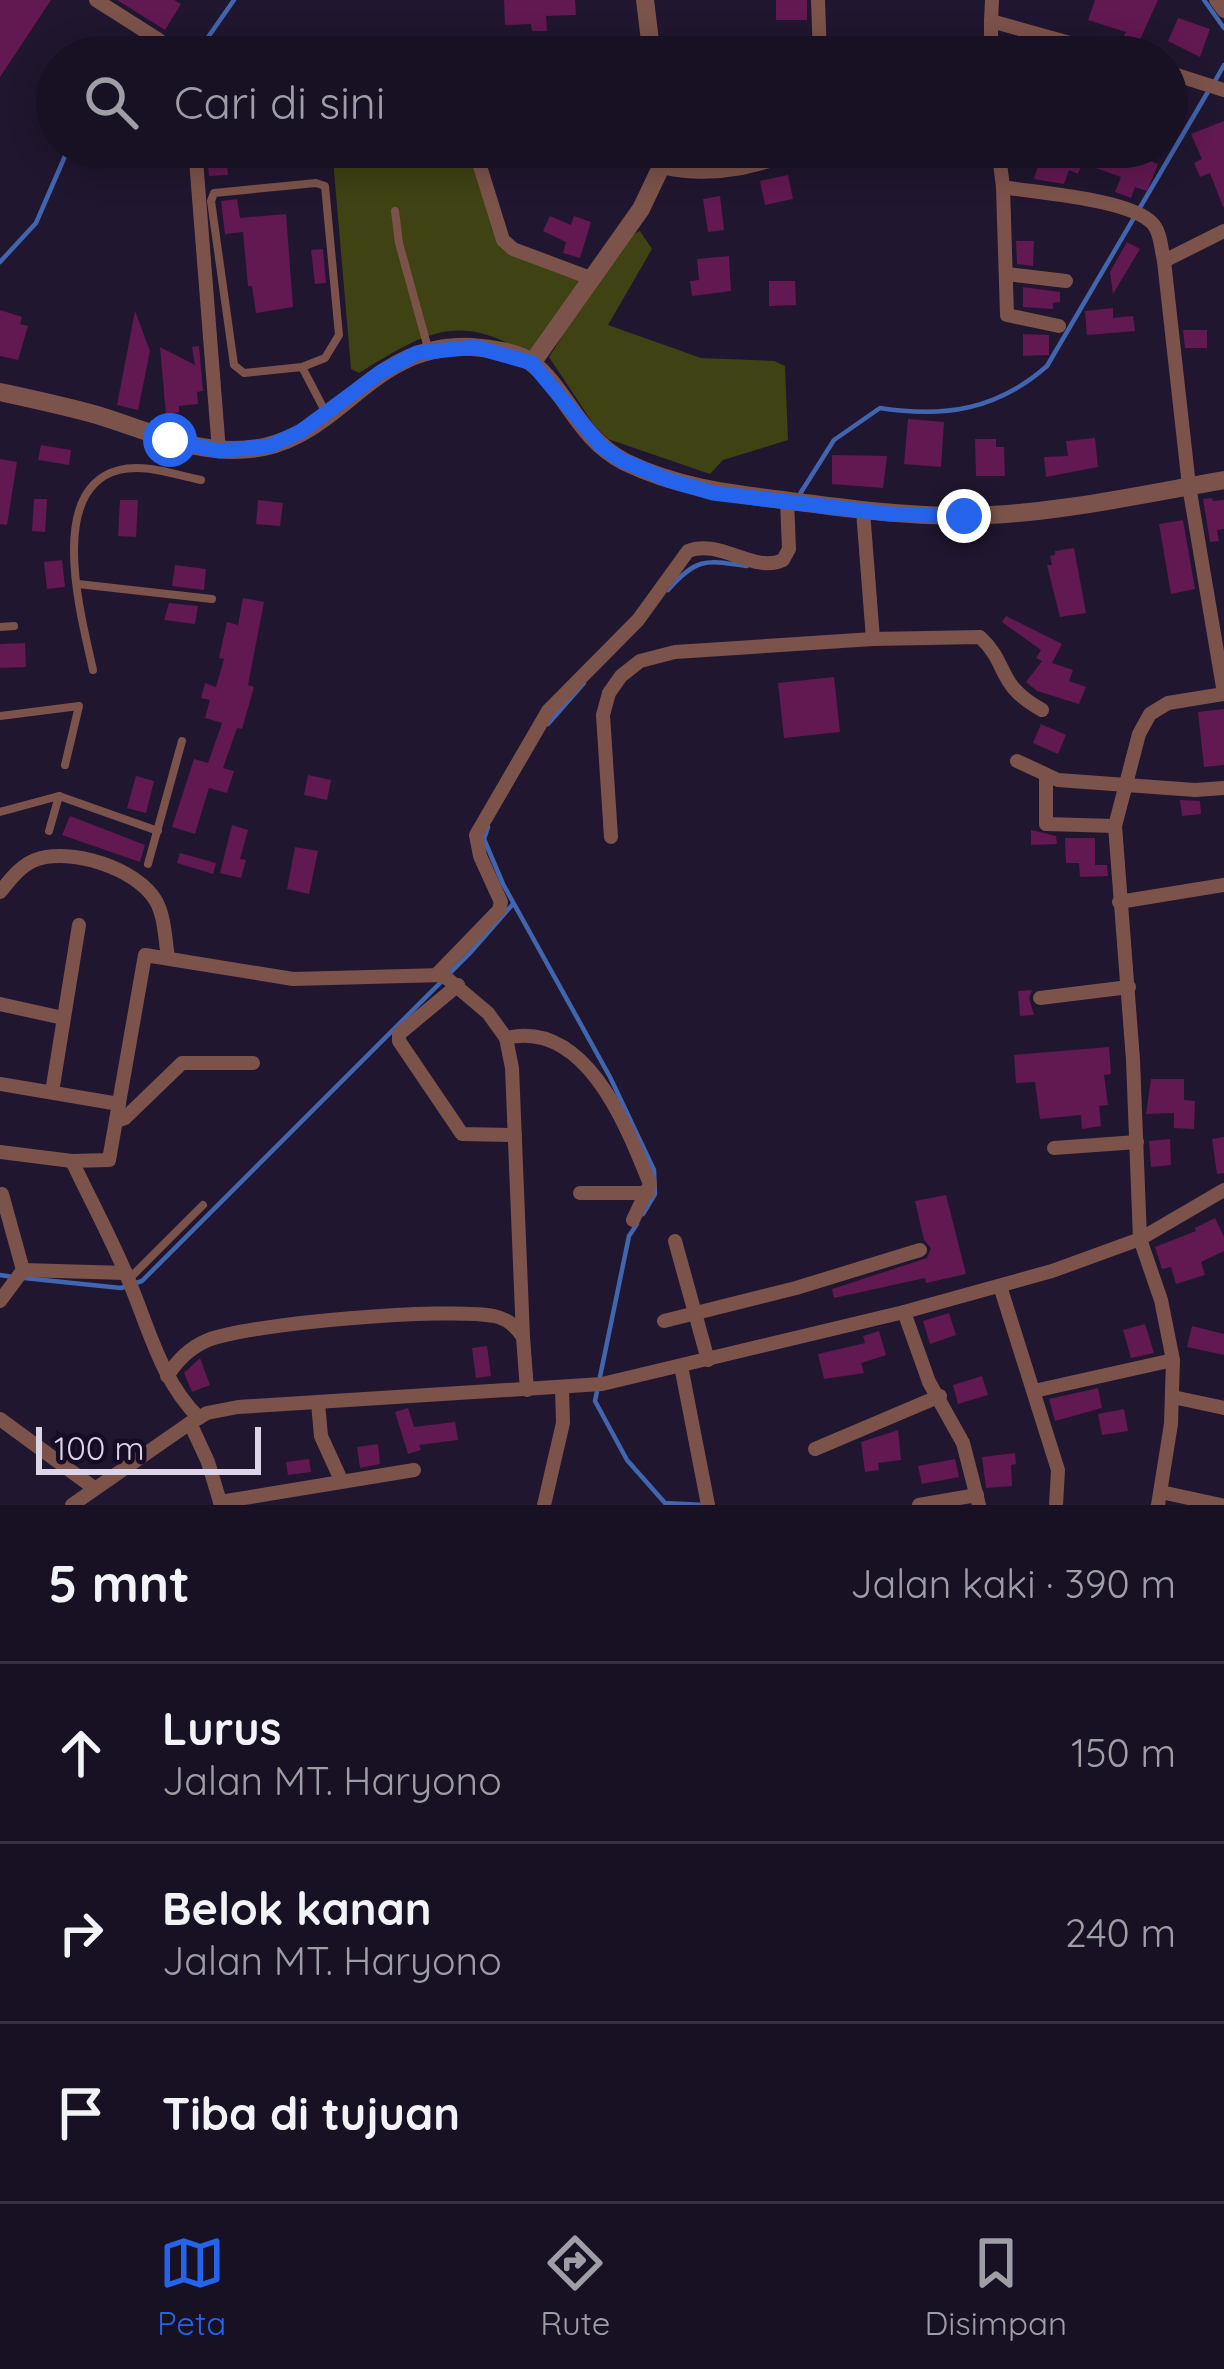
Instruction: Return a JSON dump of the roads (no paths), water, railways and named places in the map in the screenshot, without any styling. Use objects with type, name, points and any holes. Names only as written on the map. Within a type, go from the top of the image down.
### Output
[{"type":"street","points":[[96,0],[153,36]]},
{"type":"street","points":[[645,0],[649,36]]},
{"type":"street","points":[[818,0],[819,36]]},
{"type":"street","points":[[991,36],[992,0]]},
{"type":"street","points":[[1216,0],[1224,11]]},
{"type":"street","points":[[991,21],[1045,36]]},
{"type":"street","points":[[1188,78],[1223,90]]},
{"type":"street","points":[[197,168],[219,451]]},
{"type":"street","points":[[480,168],[503,240],[593,280]]},
{"type":"street","points":[[532,363],[623,238],[655,168]]},
{"type":"street","points":[[688,168],[700,173],[744,168]]},
{"type":"street","points":[[1001,168],[1008,317],[1059,326]]},
{"type":"street","points":[[1004,187],[1136,214],[1156,229],[1164,261],[1190,486],[1224,693],[1168,703],[1150,714],[1139,734],[1115,826],[1129,987],[1140,1239],[1161,1300],[1173,1360],[1160,1498],[1221,1505]]},
{"type":"street","points":[[1164,261],[1224,231]]},
{"type":"street","points":[[1006,274],[1066,281]]},
{"type":"street","points":[[0,392],[219,451],[269,446],[300,432],[381,372],[428,350],[475,347],[532,363],[587,432],[621,460],[713,493],[863,511],[964,516],[1023,512],[1224,480]]},
{"type":"street","points":[[514,1135],[462,1134],[399,1041],[399,1034],[499,910],[501,902],[476,835],[548,711],[638,620],[688,551],[710,548],[769,564],[783,560],[796,502]]},
{"type":"street","points":[[863,511],[873,639]]},
{"type":"street","points":[[610,837],[603,715],[609,693],[640,661],[675,652],[873,639],[980,638],[1019,698],[1042,710]]},
{"type":"street","points":[[1017,761],[1046,777],[1195,790],[1224,788]]},
{"type":"street","points":[[1046,777],[1046,824],[1115,826]]},
{"type":"street","points":[[0,892],[18,871],[38,859],[63,857],[113,869],[142,886],[158,903],[169,958]]},
{"type":"street","points":[[1120,902],[1224,885]]},
{"type":"street","points":[[52,1092],[79,925]]},
{"type":"street","points":[[0,1152],[107,1162],[142,957],[293,979],[448,978],[488,1013],[506,1038],[512,1068],[526,1390]]},
{"type":"street","points":[[1040,998],[1129,987]]},
{"type":"street","points":[[0,1004],[63,1018]]},
{"type":"street","points":[[506,1038],[524,1034],[554,1039],[592,1069],[646,1173],[648,1193],[632,1220]]},
{"type":"street","points":[[116,1121],[182,1063],[254,1064]]},
{"type":"street","points":[[0,1084],[119,1103]]},
{"type":"street","points":[[1054,1148],[1137,1142]]},
{"type":"street","points":[[72,1161],[129,1281],[167,1376],[194,1420],[220,1503],[414,1470]]},
{"type":"street","points":[[72,1505],[194,1420],[238,1407],[602,1384],[904,1312],[1099,1256],[1140,1239],[1224,1190]]},
{"type":"street","points":[[580,1193],[648,1193]]},
{"type":"street","points":[[2,1194],[21,1274]]},
{"type":"street","points":[[675,1241],[707,1360]]},
{"type":"street","points":[[664,1321],[920,1250]]},
{"type":"street","points":[[21,1274],[129,1281]]},
{"type":"street","points":[[0,1300],[21,1274]]},
{"type":"street","points":[[1000,1286],[1058,1470],[1056,1505]]},
{"type":"street","points":[[904,1312],[922,1365],[963,1443],[978,1500],[919,1505]]},
{"type":"street","points":[[167,1376],[178,1360],[200,1344],[247,1331],[408,1316],[474,1315],[499,1317],[523,1337]]},
{"type":"street","points":[[1034,1391],[1173,1360]]},
{"type":"street","points":[[681,1366],[708,1505]]},
{"type":"street","points":[[544,1505],[563,1423],[562,1388]]},
{"type":"street","points":[[815,1449],[940,1396]]},
{"type":"street","points":[[1173,1397],[1224,1408]]},
{"type":"street","points":[[318,1403],[321,1436],[341,1480]]},
{"type":"street","points":[[0,1419],[94,1489]]},
{"type":"lane","points":[[324,184],[339,335],[325,358],[302,367],[244,373],[234,365],[211,201],[214,194],[324,184]]},
{"type":"lane","points":[[395,211],[428,350]]},
{"type":"lane","points":[[302,367],[326,413]]},
{"type":"lane","points":[[148,432],[161,416]]},
{"type":"lane","points":[[93,670],[78,609],[75,535],[79,503],[100,479],[121,469],[201,480]]},
{"type":"lane","points":[[78,584],[212,598]]},
{"type":"lane","points":[[0,626],[14,626]]},
{"type":"lane","points":[[0,716],[79,706],[65,765]]},
{"type":"lane","points":[[148,864],[182,741]]},
{"type":"lane","points":[[0,812],[58,796],[158,831]]},
{"type":"lane","points":[[49,832],[58,796]]},
{"type":"lane","points":[[129,1281],[203,1205]]},
{"type":"waterway","points":[[209,36],[234,0]]},
{"type":"waterway","points":[[1204,0],[1224,28]]},
{"type":"waterway","points":[[1215,81],[1224,65]]},
{"type":"waterway","points":[[1188,126],[1209,90]]},
{"type":"waterway","points":[[0,262],[36,223],[60,168]]},
{"type":"waterway","points":[[798,497],[834,440],[880,408],[926,412],[969,407],[1009,393],[1047,366],[1163,168]]},
{"type":"waterway","points":[[668,590],[703,563],[747,566]]},
{"type":"waterway","points":[[548,724],[584,683]]},
{"type":"waterway","points":[[488,827],[484,839],[503,884],[610,1077],[654,1170],[655,1194],[643,1214]]},
{"type":"waterway","points":[[24,1278],[121,1288],[142,1281],[470,953],[513,904]]},
{"type":"waterway","points":[[637,1224],[629,1236],[595,1401],[627,1460],[665,1503],[704,1505]]},
{"type":"waterway","points":[[0,1275],[13,1277]]}]
